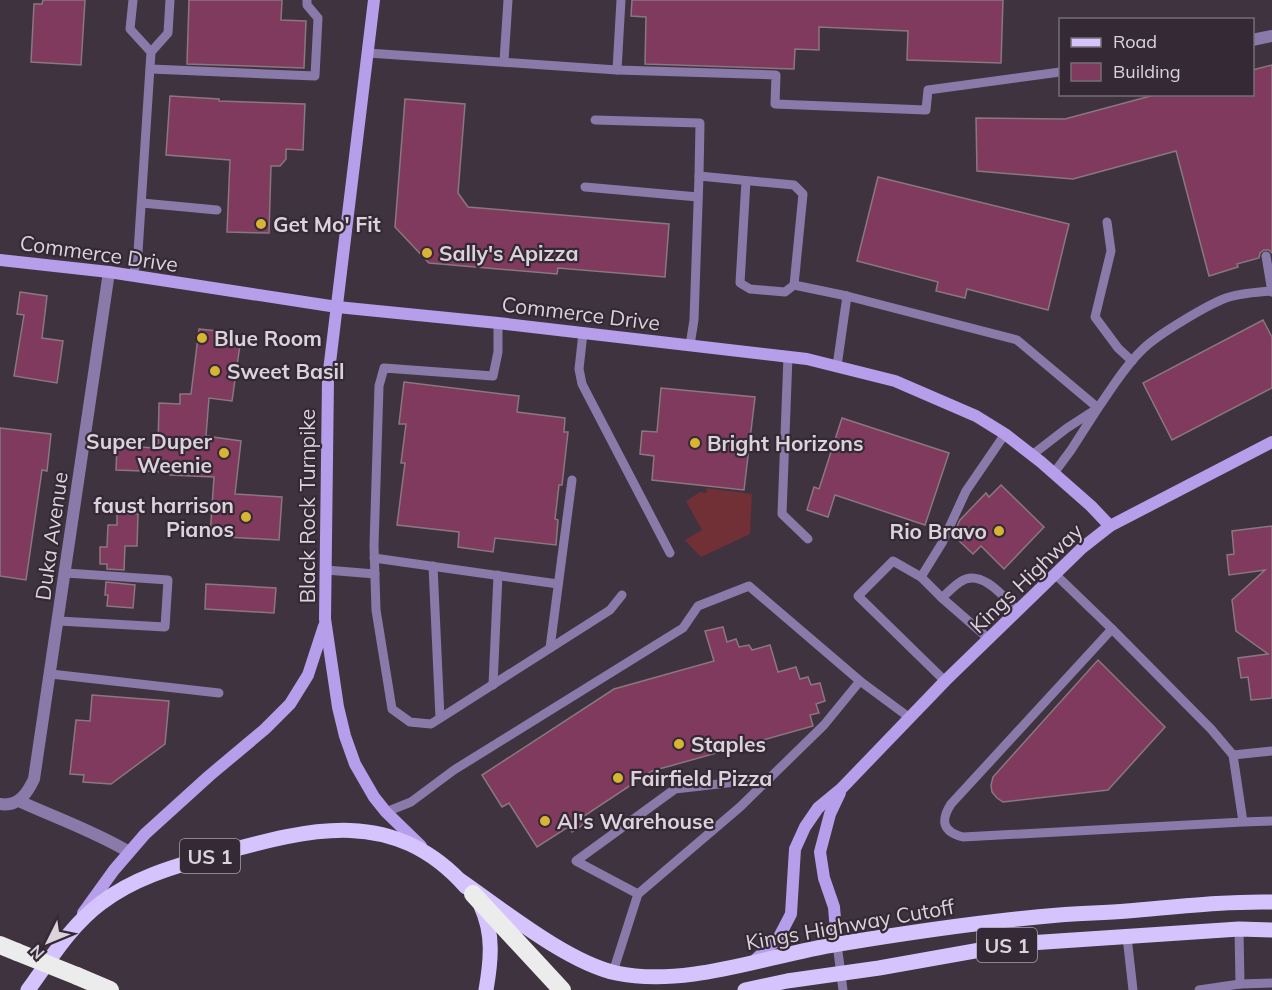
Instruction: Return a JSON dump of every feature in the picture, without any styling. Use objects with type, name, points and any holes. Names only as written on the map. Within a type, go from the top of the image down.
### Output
[{"type":"highway","points":[[467,887],[562,990]]},
{"type":"highway","points":[[8,948],[110,990]]},
{"type":"main road","name":"Black Rock Turnpike","points":[[374,0],[328,379],[325,619],[335,690],[345,736],[363,780],[386,812],[435,860]]},
{"type":"main road","name":"Commerce Drive","points":[[0,260],[109,272],[337,307],[788,356],[837,366],[895,381],[976,416],[1005,434],[1054,473],[1110,526]]},
{"type":"main road","name":"Kings Highway","points":[[754,961],[778,939],[791,914],[795,849],[805,827],[818,808],[841,789],[945,681],[1055,574],[1110,526],[1272,441]]},
{"type":"main road","name":"Black Rock Turnpike","points":[[73,929],[129,852],[165,815],[290,705],[312,668],[325,619]]},
{"type":"main road","name":"Kings Highway","points":[[837,944],[834,907],[824,878],[820,852],[830,814],[841,789]]},
{"type":"main road","name":"US 1","points":[[28,990],[73,929],[100,903],[132,883],[182,864],[293,834],[330,829],[368,831],[402,842],[435,860],[467,887],[482,907],[490,939],[491,957],[486,990]]},
{"type":"main road","name":"Kings Highway Cutoff","points":[[467,887],[572,955],[613,972],[653,977],[673,977],[837,944],[980,923],[1241,901],[1272,902]]},
{"type":"main road","points":[[1125,911],[1127,937]]},
{"type":"main road","name":"US 1","points":[[745,990],[1014,944],[1239,929],[1272,930]]},
{"type":"street","points":[[1254,40],[1272,36]]},
{"type":"street","name":"Duka Avenue","points":[[19,801],[28,791],[34,779],[109,272]]},
{"type":"street","points":[[0,804],[12,804],[19,801],[48,815],[94,832],[129,852]]},
{"type":"lane","points":[[133,0],[130,29],[151,52]]},
{"type":"lane","points":[[133,276],[138,252],[151,52],[168,33],[170,0]]},
{"type":"lane","points":[[504,61],[508,0]]},
{"type":"lane","points":[[617,70],[621,0]]},
{"type":"lane","points":[[151,69],[315,76],[318,18],[307,2]]},
{"type":"lane","points":[[368,53],[617,70],[776,75],[775,104],[927,110],[928,90],[1059,72]]},
{"type":"lane","points":[[595,120],[700,123],[694,320],[690,345]]},
{"type":"lane","points":[[699,176],[794,185],[803,194],[794,285],[785,292],[750,289],[740,283],[746,181]]},
{"type":"lane","points":[[585,187],[698,198]]},
{"type":"lane","points":[[142,202],[217,210]]},
{"type":"lane","points":[[1107,222],[1111,251],[1095,317],[1118,348],[1132,361]]},
{"type":"lane","points":[[1054,473],[1098,408],[1145,346],[1179,323],[1224,299],[1248,292],[1272,291],[1266,256]]},
{"type":"lane","points":[[794,285],[847,296],[1017,340],[1098,408]]},
{"type":"lane","points":[[837,366],[847,296]]},
{"type":"lane","points":[[498,323],[498,352],[493,376],[384,368],[379,386],[374,558],[376,610],[393,709],[410,722],[431,724],[610,610],[621,595]]},
{"type":"lane","points":[[583,333],[579,369],[582,384],[670,553]]},
{"type":"lane","points":[[788,356],[782,514],[808,539]]},
{"type":"lane","points":[[1032,455],[1098,408]]},
{"type":"lane","points":[[921,577],[942,543],[966,491],[1005,434]]},
{"type":"lane","points":[[550,648],[572,480]]},
{"type":"lane","points":[[374,558],[558,584]]},
{"type":"lane","points":[[945,681],[858,596],[893,561],[921,577],[989,639]]},
{"type":"lane","points":[[433,566],[440,718]]},
{"type":"lane","points":[[326,570],[375,574]]},
{"type":"lane","points":[[58,621],[165,627],[168,580],[66,573]]},
{"type":"lane","points":[[1055,574],[1212,729],[1233,755],[1243,822]]},
{"type":"lane","points":[[493,685],[498,575]]},
{"type":"lane","points":[[942,598],[961,581],[970,578],[978,579],[988,583],[1018,612]]},
{"type":"lane","points":[[386,812],[411,802],[454,770],[683,628],[698,606],[749,586],[860,681],[909,718]]},
{"type":"lane","points":[[1112,629],[951,804],[944,814],[944,824],[952,835],[963,837],[1272,821]]},
{"type":"lane","points":[[51,674],[219,693]]},
{"type":"lane","points":[[613,972],[638,894],[740,807],[824,725],[860,681]]},
{"type":"lane","points":[[1233,755],[1272,751]]},
{"type":"lane","points":[[638,894],[576,861],[675,789],[770,778]]},
{"type":"lane","points":[[1239,929],[1240,984]]},
{"type":"lane","points":[[1127,937],[1133,990]]},
{"type":"lane","points":[[837,944],[843,990]]},
{"type":"lane","points":[[1199,990],[1240,984],[1272,983]]},
{"type":"shaded area","points":[[706,488],[752,494],[750,534],[701,557],[685,540],[702,530],[686,501],[700,492],[707,493]]},
{"type":"building","points":[[43,0],[85,0],[81,65],[31,62],[34,4],[42,4]]},
{"type":"building","points":[[189,0],[282,0],[281,20],[306,21],[304,68],[187,64]]},
{"type":"building","points":[[632,0],[1003,0],[1001,63],[907,60],[908,31],[819,27],[819,50],[795,49],[794,69],[645,64],[646,17],[631,16]]},
{"type":"building","points":[[1272,65],[1272,253],[1264,250],[1260,253],[1259,258],[1237,264],[1238,267],[1209,276],[1176,151],[1073,179],[977,171],[976,118],[1065,119],[1151,96],[1254,96],[1254,70]]},
{"type":"building","points":[[170,96],[219,99],[219,101],[305,104],[303,150],[286,149],[286,159],[280,166],[271,166],[269,233],[227,232],[230,160],[166,155]]},
{"type":"building","points":[[405,99],[465,104],[458,193],[468,207],[669,224],[665,277],[558,268],[557,274],[429,263],[395,227]]},
{"type":"building","points":[[878,177],[1069,224],[1048,310],[967,289],[965,298],[936,291],[938,282],[857,261]]},
{"type":"building","points":[[20,292],[47,296],[42,338],[63,341],[57,383],[14,376],[24,315],[17,314]]},
{"type":"building","points":[[1263,320],[1272,337],[1272,388],[1172,440],[1143,383]]},
{"type":"building","points":[[199,329],[217,331],[217,335],[241,338],[232,401],[209,398],[206,436],[241,441],[235,494],[282,497],[279,540],[210,536],[214,477],[170,475],[170,472],[116,470],[117,446],[158,448],[159,403],[180,404],[180,394],[191,394]]},
{"type":"building","points":[[404,382],[519,396],[517,412],[565,418],[564,432],[568,432],[562,485],[559,485],[555,519],[558,520],[556,545],[495,538],[493,552],[458,547],[459,532],[397,525],[405,463],[401,463],[406,424],[399,424]]},
{"type":"building","name":"Bright Horizons","points":[[661,388],[755,397],[744,490],[652,480],[654,456],[640,454],[642,431],[657,432]]},
{"type":"building","points":[[842,418],[949,453],[925,525],[835,495],[828,517],[807,510],[814,487],[819,489]]},
{"type":"building","points":[[0,428],[51,434],[47,471],[42,470],[26,580],[0,576]]},
{"type":"building","name":"Rio Bravo","points":[[1001,485],[1044,527],[1004,569],[981,546],[973,554],[953,535],[960,520],[986,493],[989,497]]},
{"type":"building","points":[[117,513],[138,514],[137,546],[125,546],[124,570],[107,569],[107,564],[100,564],[100,547],[107,547],[108,525],[117,525]]},
{"type":"building","points":[[1272,526],[1272,698],[1251,700],[1248,677],[1241,678],[1238,658],[1268,654],[1236,631],[1232,600],[1265,570],[1229,575],[1227,555],[1234,554],[1232,531]]},
{"type":"building","points":[[106,582],[135,585],[133,608],[107,606]]},
{"type":"building","points":[[206,584],[276,588],[274,613],[205,609]]},
{"type":"building","points":[[723,627],[727,642],[736,639],[739,647],[749,645],[752,650],[770,645],[778,672],[796,667],[800,679],[808,677],[811,685],[820,683],[825,701],[816,704],[819,713],[810,715],[813,726],[652,771],[581,818],[584,824],[572,832],[568,827],[537,847],[509,803],[502,807],[482,775],[614,689],[714,661],[705,631]]},
{"type":"building","points":[[1098,660],[1165,727],[1108,790],[1003,802],[997,798],[992,792],[993,777]]},
{"type":"building","points":[[92,695],[169,701],[165,744],[111,784],[83,782],[84,775],[70,774],[76,720],[90,721]]},
{"type":"place","name":"Get Mo' Fit","points":[[261,224]]},
{"type":"place","name":"Sally's Apizza","points":[[427,253]]},
{"type":"place","name":"Blue Room","points":[[202,338]]},
{"type":"place","name":"Sweet Basil","points":[[215,371]]},
{"type":"place","name":"Bright Horizons","points":[[695,443]]},
{"type":"place","name":"Super Duper Weenie","points":[[224,453]]},
{"type":"place","name":"faust harrison Pianos","points":[[246,517]]},
{"type":"place","name":"Rio Bravo","points":[[999,531]]},
{"type":"place","name":"Staples","points":[[679,744]]},
{"type":"place","name":"Fairfield Pizza","points":[[618,778]]},
{"type":"place","name":"Al's Warehouse","points":[[545,821]]}]
